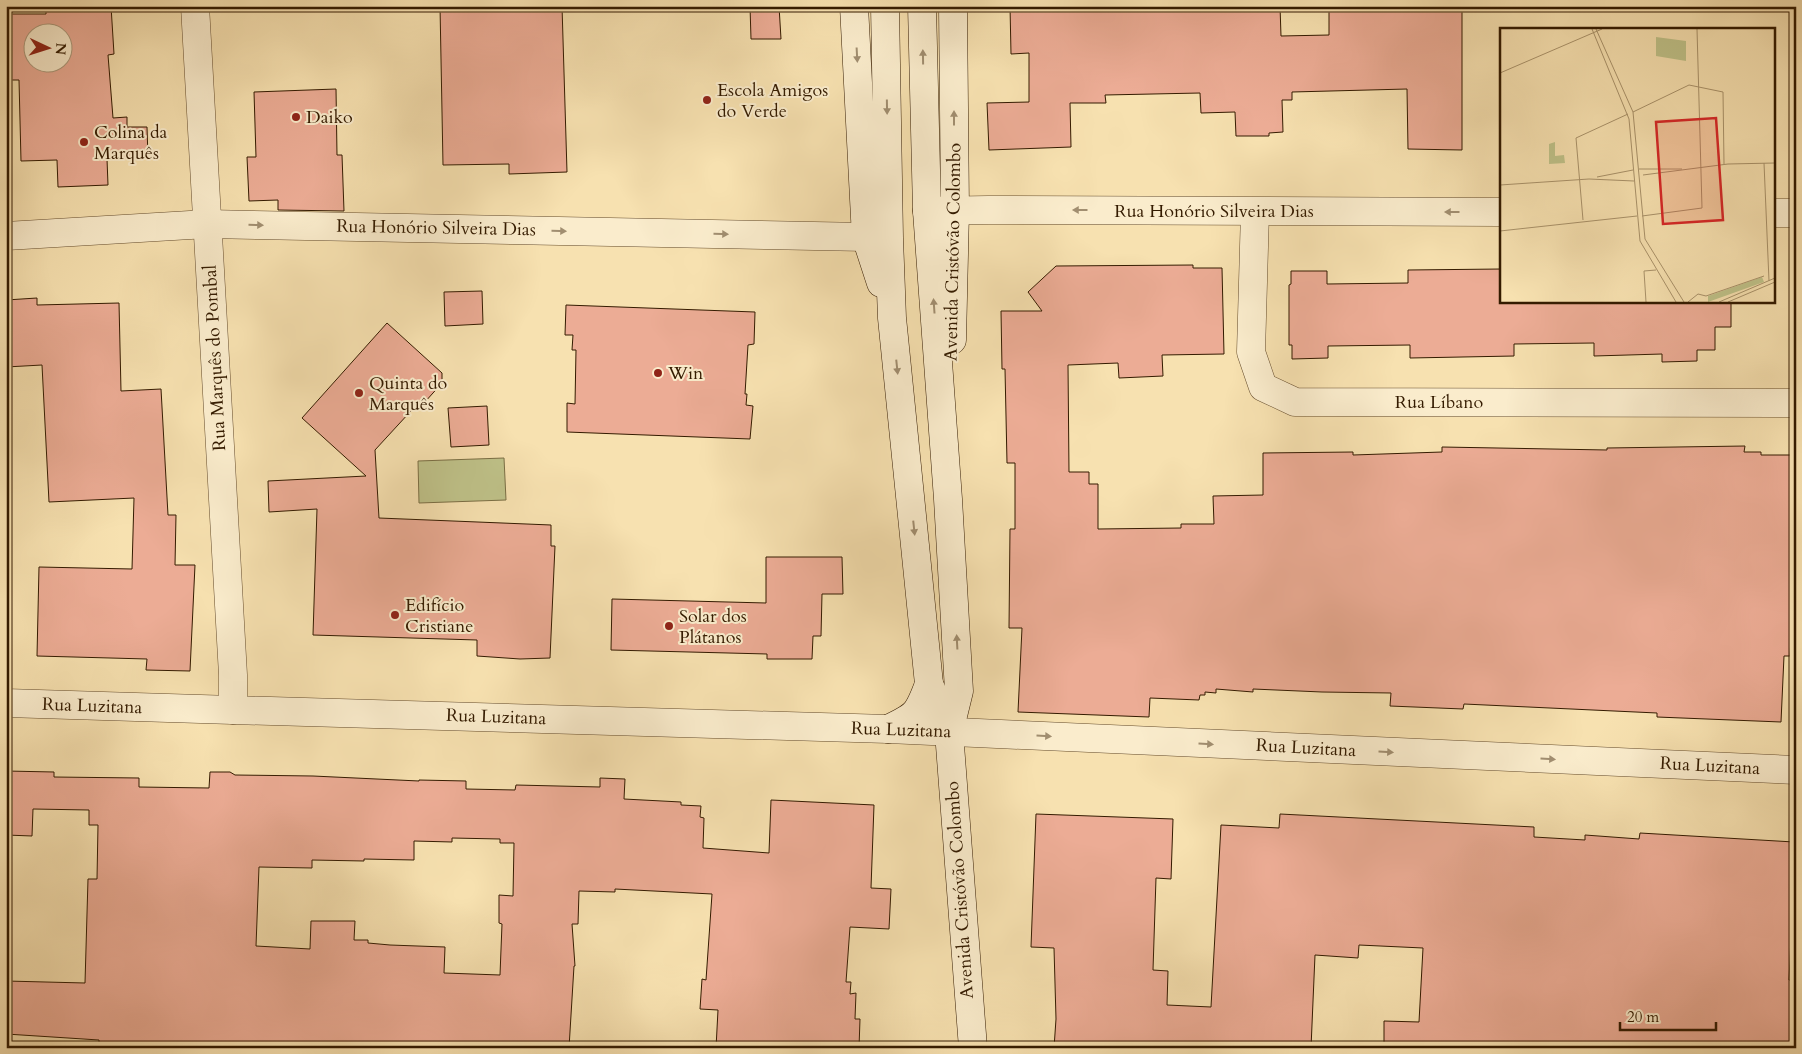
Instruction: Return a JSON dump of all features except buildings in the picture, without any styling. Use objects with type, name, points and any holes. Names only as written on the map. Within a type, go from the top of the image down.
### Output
[{"type":"street","name":"Rua Marquês do Pombal","points":[[195,6],[233,710]]},
{"type":"street","name":"Avenida Cristóvão Colombo","points":[[854,6],[878,237],[892,318],[929,684],[949,732],[973,1048]]},
{"type":"street","points":[[878,237],[885,6]]},
{"type":"street","name":"Avenida Cristóvão Colombo","points":[[922,6],[927,211],[960,691],[949,732]]},
{"type":"street","name":"Avenida Cristóvão Colombo","points":[[948,499],[955,211],[953,6]]},
{"type":"street","name":"Rua Honório Silveira Dias","points":[[927,211],[1500,212]]},
{"type":"street","name":"Rua Líbano","points":[[1255,212],[1251,352],[1262,387],[1295,402],[1796,403]]},
{"type":"street","points":[[1774,213],[1796,213]]},
{"type":"street","name":"Rua Honório Silveira Dias","points":[[6,236],[207,224],[878,237]]},
{"type":"street","points":[[888,729],[912,718],[922,703],[929,684]]},
{"type":"street","name":"Rua Luzitana","points":[[6,703],[888,729],[1796,770]]},
{"type":"green space","points":[[504,458],[506,500],[419,503],[418,461]]},
{"type":"place","name":"Escola Amigos do Verde","points":[[707,100]]},
{"type":"place","name":"Daiko","points":[[296,117]]},
{"type":"place","name":"Colina da Marquês","points":[[84,142]]},
{"type":"place","name":"Win","points":[[658,373]]},
{"type":"place","name":"Quinta do Marquês","points":[[359,393]]},
{"type":"place","name":"Edifício Cristiane","points":[[395,615]]},
{"type":"place","name":"Solar dos Plátanos","points":[[669,626]]}]
